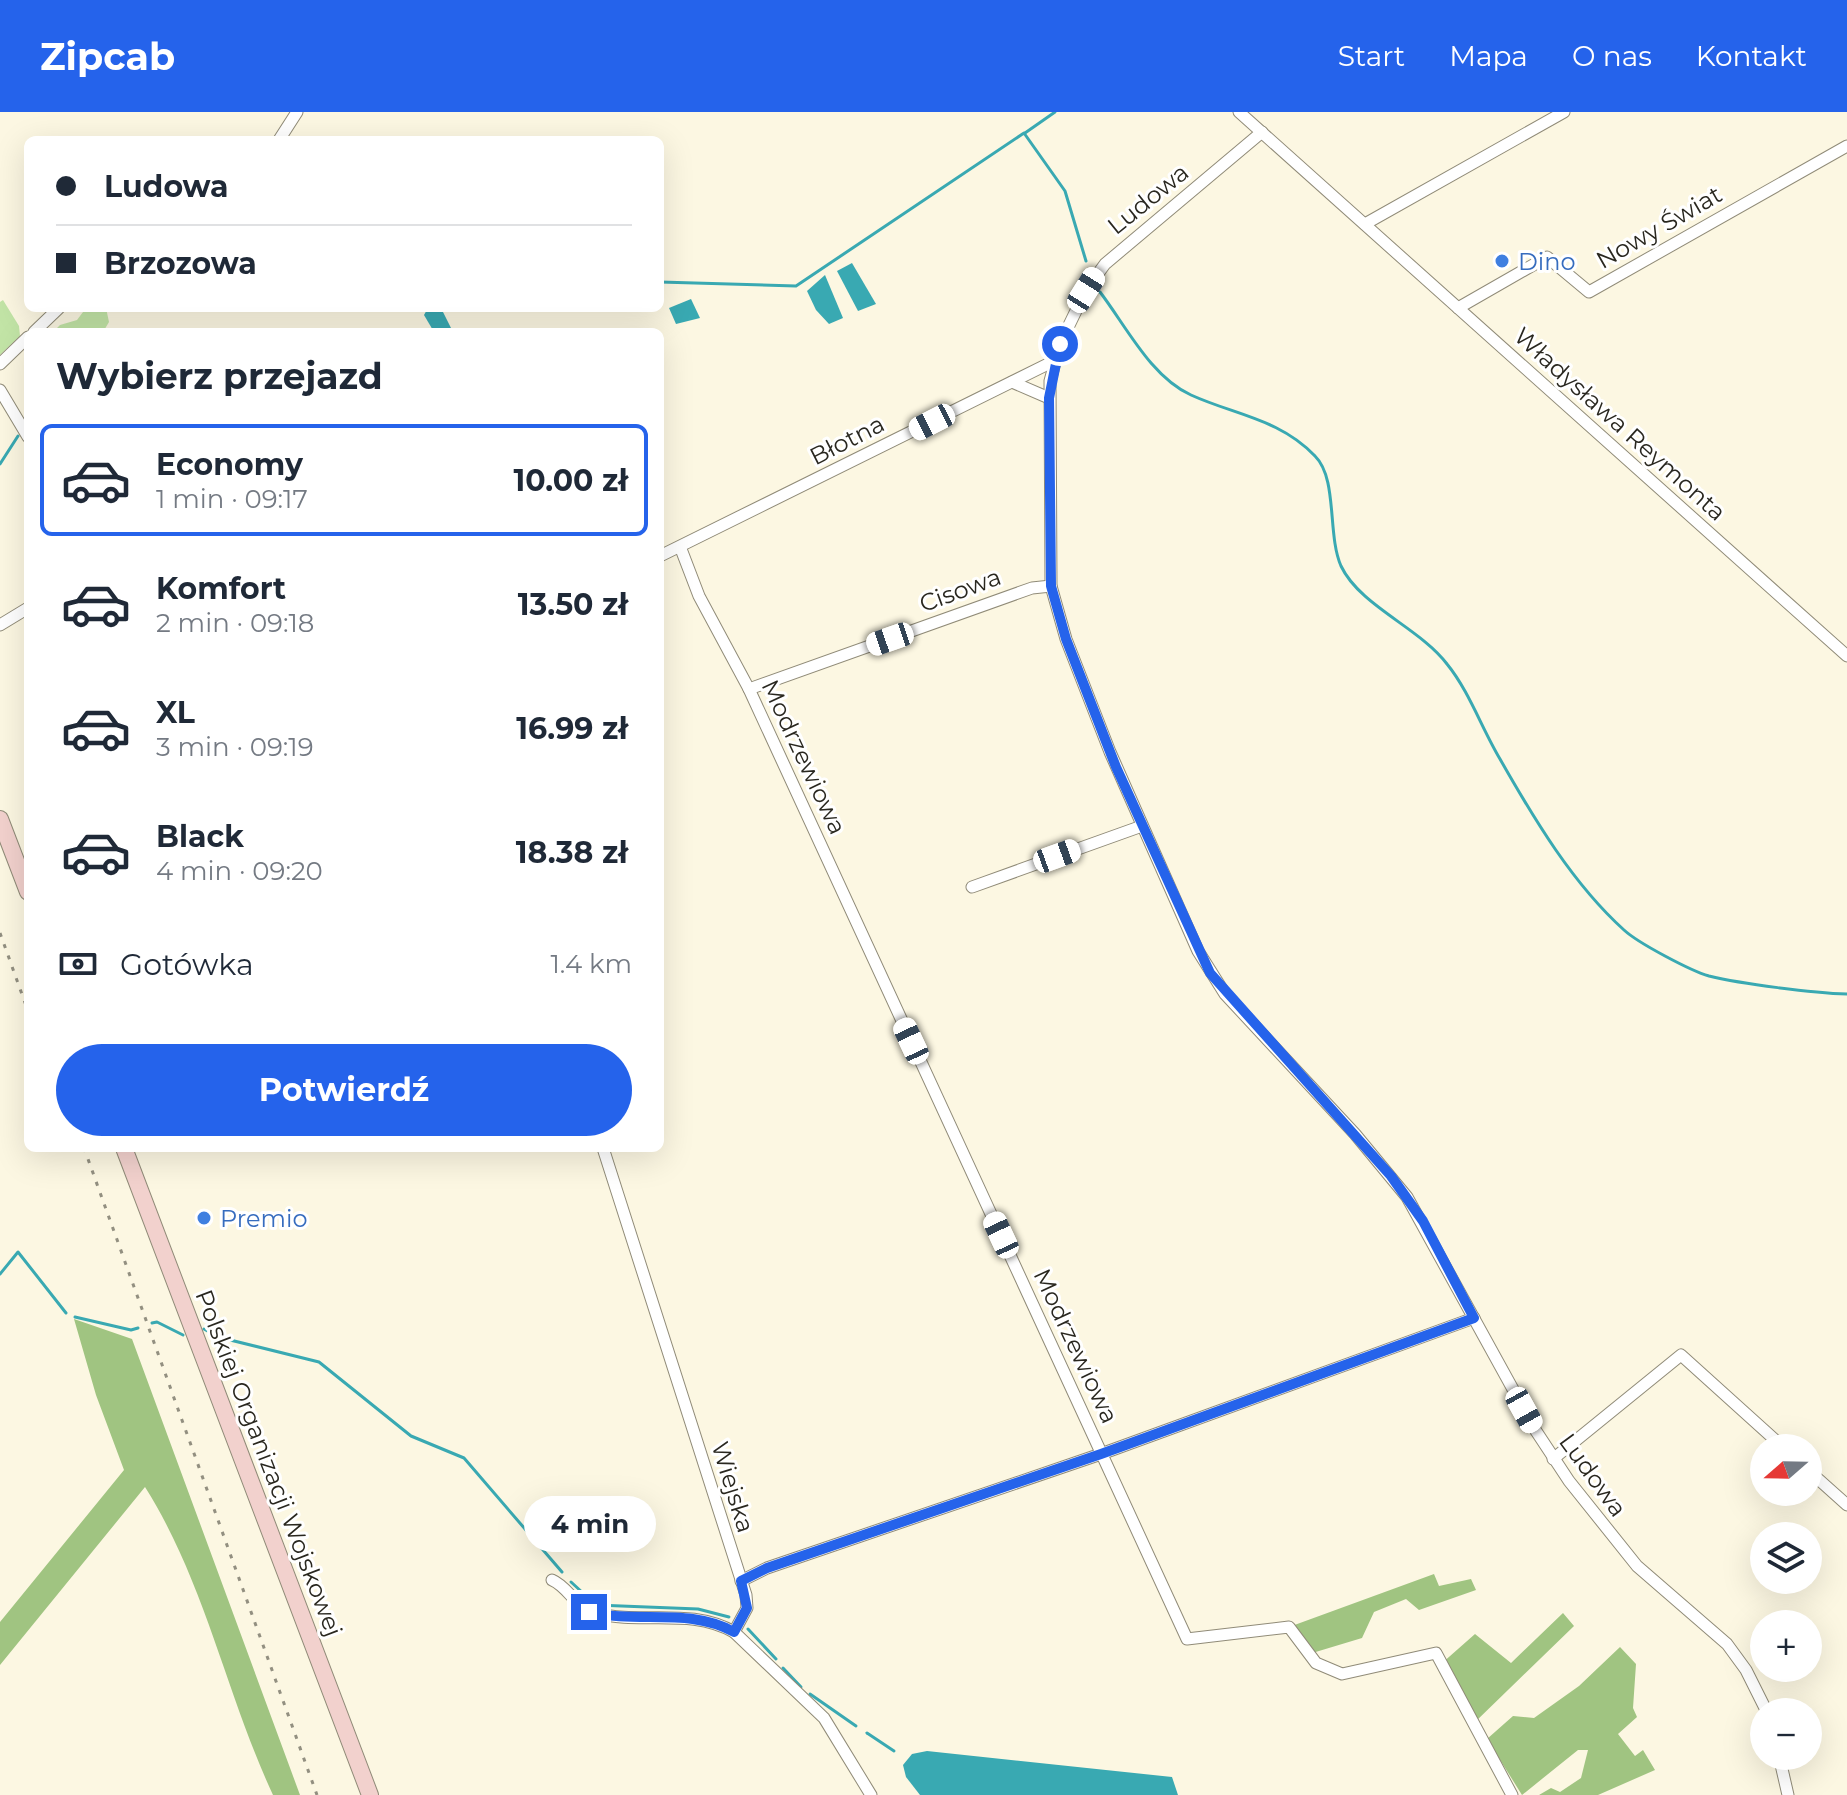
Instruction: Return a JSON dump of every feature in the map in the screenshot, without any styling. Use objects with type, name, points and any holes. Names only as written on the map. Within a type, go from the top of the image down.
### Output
[{"type":"main road","points":[[0,819],[24,882]]},
{"type":"main road","name":"Polskiej Organizacji Wojskowej","points":[[126,1152],[370,1795]]},
{"type":"street","points":[[282,136],[297,112]]},
{"type":"street","name":"Władysława Reymonta","points":[[1239,112],[1847,656]]},
{"type":"street","points":[[1365,224],[1564,112]]},
{"type":"street","name":"Ludowa","points":[[1262,132],[1105,264],[1086,290],[1054,361],[1049,398],[1051,586],[1066,639],[1142,826],[1210,973],[1391,1176],[1423,1221],[1553,1459],[1614,1542],[1637,1566],[1727,1644],[1746,1670],[1760,1698]]},
{"type":"street","name":"Nowy Świat","points":[[1458,308],[1547,257],[1589,292],[1847,146]]},
{"type":"street","points":[[38,328],[55,312]]},
{"type":"street","points":[[0,364],[24,341]]},
{"type":"street","name":"Błotna","points":[[664,555],[681,549],[1054,361]]},
{"type":"street","points":[[1012,382],[1049,398]]},
{"type":"street","points":[[0,390],[24,430]]},
{"type":"street","name":"Modrzewiowa","points":[[681,549],[699,596],[749,689],[1187,1639],[1289,1627],[1316,1663],[1342,1674],[1436,1653],[1512,1795]]},
{"type":"street","name":"Cisowa","points":[[749,689],[1032,588],[1051,586]]},
{"type":"street","points":[[0,625],[24,610]]},
{"type":"street","points":[[972,887],[1142,826]]},
{"type":"street","name":"Wiejska","points":[[604,1152],[741,1581],[747,1608],[734,1632]]},
{"type":"street","points":[[741,1581],[767,1568],[1101,1454],[1474,1318]]},
{"type":"street","points":[[1553,1459],[1681,1355],[1768,1434]]},
{"type":"street","points":[[1822,1483],[1847,1505]]},
{"type":"street","points":[[552,1580],[589,1612],[694,1618],[718,1623],[734,1632],[824,1718],[871,1795]]},
{"type":"street","points":[[1782,1770],[1788,1795]]},
{"type":"green space","points":[[3,300],[19,326],[20,336],[0,355],[0,302]]},
{"type":"green space","points":[[83,312],[107,312],[109,322],[105,328],[57,328],[77,320]]},
{"type":"green space","points":[[74,1319],[132,1339],[300,1795],[273,1795],[184,1561],[145,1487],[0,1665],[0,1622],[124,1470],[96,1395]]},
{"type":"green space","points":[[1434,1574],[1439,1586],[1471,1579],[1476,1590],[1419,1610],[1406,1599],[1374,1612],[1362,1638],[1309,1654],[1289,1627]]},
{"type":"green space","points":[[1563,1613],[1574,1626],[1473,1724],[1441,1664],[1475,1634],[1511,1663]]},
{"type":"green space","points":[[1620,1647],[1636,1664],[1633,1708],[1637,1717],[1618,1734],[1635,1756],[1643,1750],[1655,1770],[1598,1795],[1539,1795],[1551,1788],[1560,1792],[1581,1778],[1588,1750],[1578,1750],[1522,1795],[1487,1739],[1513,1716],[1534,1718],[1579,1686]]},
{"type":"water","points":[[852,263],[876,304],[858,311],[837,271]]},
{"type":"water","points":[[825,275],[843,318],[829,324],[816,310],[807,291]]},
{"type":"water","points":[[691,299],[700,318],[676,324],[669,308]]},
{"type":"water","points":[[426,312],[443,312],[451,328],[432,328],[424,315]]},
{"type":"water","points":[[927,1751],[1172,1777],[1178,1795],[920,1795],[906,1777],[903,1765],[912,1754]]},
{"type":"waterway","points":[[1025,133],[1055,112]]},
{"type":"waterway","points":[[664,282],[796,286],[1024,133],[1065,191],[1086,261]]},
{"type":"waterway","points":[[1100,292],[1140,350],[1177,387],[1272,426],[1315,456],[1327,478],[1337,553],[1350,580],[1376,605],[1422,639],[1447,664],[1513,782],[1556,850],[1571,872],[1624,930],[1665,956],[1709,976],[1778,988],[1847,994]]},
{"type":"waterway","points":[[0,464],[18,436]]},
{"type":"waterway","points":[[0,1274],[18,1252],[66,1313]]},
{"type":"waterway","points":[[75,1317],[131,1330],[138,1328]]},
{"type":"waterway","points":[[152,1323],[157,1322],[183,1335]]},
{"type":"waterway","points":[[204,1329],[218,1337],[319,1362],[411,1436],[464,1458],[562,1572]]},
{"type":"waterway","points":[[571,1582],[596,1605],[698,1609],[729,1617]]},
{"type":"waterway","points":[[748,1629],[776,1659]]},
{"type":"waterway","points":[[783,1668],[801,1687]]},
{"type":"waterway","points":[[810,1694],[856,1726]]},
{"type":"waterway","points":[[867,1733],[894,1751]]},
{"type":"railway","points":[[0,933],[24,1000]]},
{"type":"railway","points":[[85,1152],[317,1795]]},
{"type":"place","name":"Dino","points":[[1502,261]]},
{"type":"place","name":"Premio","points":[[204,1218]]},
{"type":"route","points":[[589,1612],[694,1618],[718,1623],[734,1632],[747,1608],[741,1581],[767,1568],[1101,1454],[1474,1318],[1423,1221],[1391,1176],[1225,994],[1210,973],[1116,767],[1066,639],[1051,586],[1049,398],[1054,361],[1060,344]]}]
